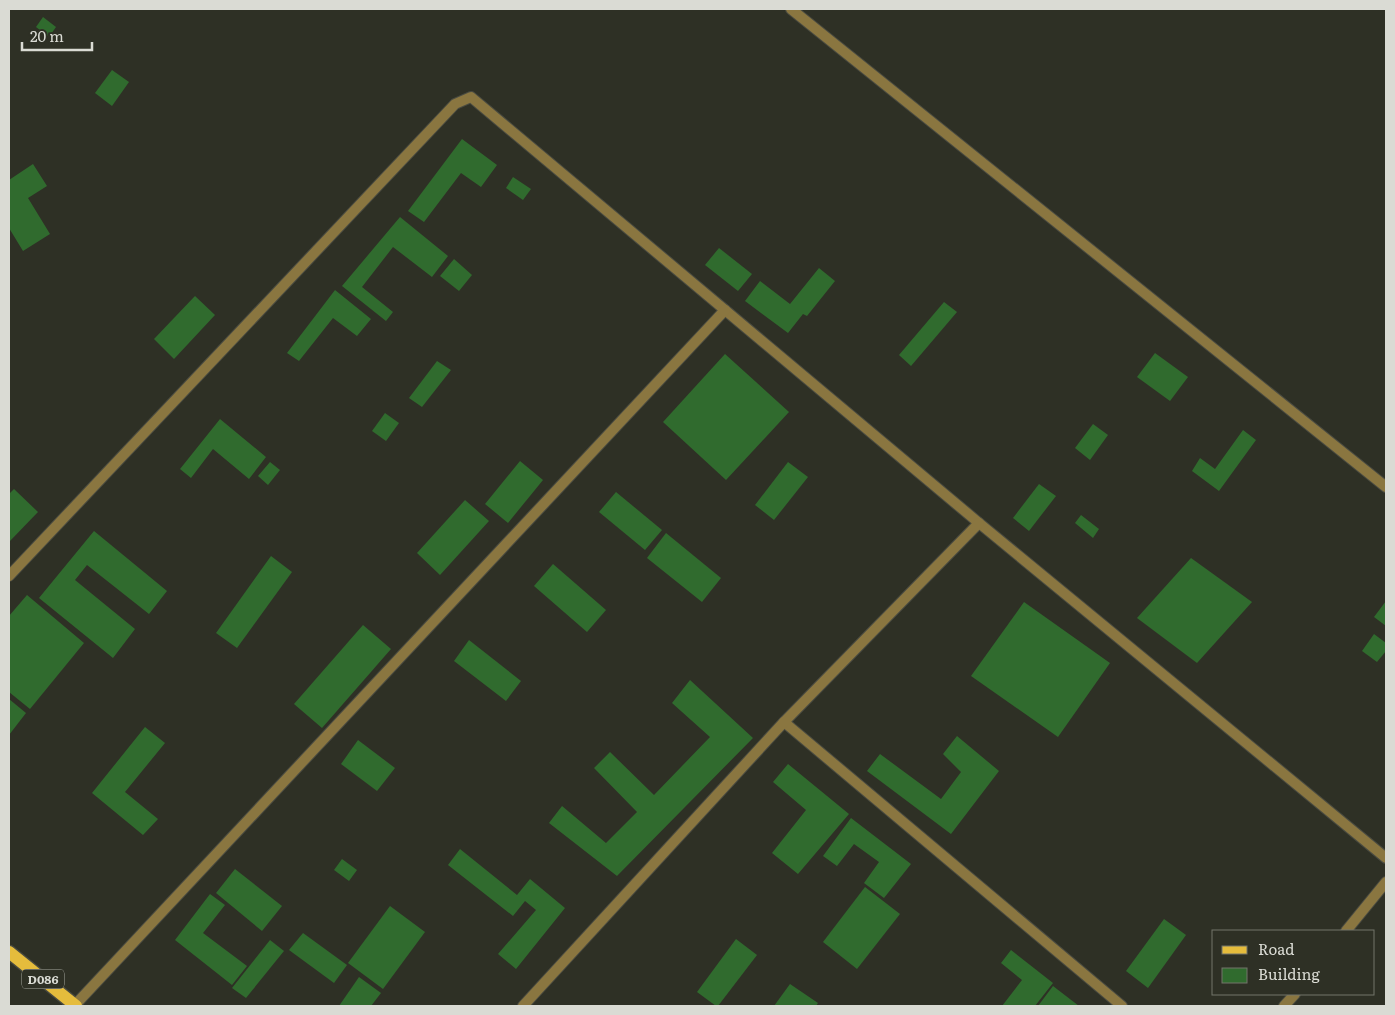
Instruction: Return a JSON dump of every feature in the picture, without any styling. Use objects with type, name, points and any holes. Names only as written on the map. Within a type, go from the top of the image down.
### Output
[{"type":"main road","name":"D086","points":[[9,952],[76,1006]]},
{"type":"street","points":[[791,9],[1386,487]]},
{"type":"street","points":[[9,576],[455,104],[471,98],[979,524],[1386,858]]},
{"type":"street","points":[[76,1006],[724,310]]},
{"type":"street","points":[[523,1006],[784,722],[979,524]]},
{"type":"street","points":[[784,722],[1122,1006]]},
{"type":"street","points":[[1347,930],[1386,882]]},
{"type":"street","points":[[1284,1006],[1294,995]]},
{"type":"building","points":[[43,17],[56,27],[49,37],[36,27]]},
{"type":"building","points":[[112,70],[129,82],[112,106],[95,93]]},
{"type":"building","points":[[462,139],[497,165],[481,187],[461,173],[424,222],[408,211]]},
{"type":"building","points":[[33,164],[47,186],[28,198],[50,234],[23,251],[9,228],[9,180]]},
{"type":"building","points":[[513,177],[531,189],[523,200],[506,188]]},
{"type":"building","points":[[400,217],[448,256],[432,277],[393,247],[362,287],[393,312],[386,321],[342,286]]},
{"type":"building","points":[[719,248],[752,274],[738,291],[705,265]]},
{"type":"building","points":[[454,259],[472,275],[459,291],[440,276]]},
{"type":"building","points":[[819,268],[835,281],[807,316],[803,314],[788,333],[745,301],[760,281],[790,304]]},
{"type":"building","points":[[335,290],[371,319],[357,336],[333,318],[299,361],[287,353]]},
{"type":"building","points":[[195,296],[215,315],[174,359],[154,339]]},
{"type":"building","points":[[944,302],[957,312],[911,366],[899,355]]},
{"type":"building","points":[[1155,353],[1188,377],[1170,401],[1137,377]]},
{"type":"building","points":[[725,354],[789,412],[726,480],[663,422]]},
{"type":"building","points":[[437,361],[451,370],[422,407],[409,398]]},
{"type":"building","points":[[385,413],[399,423],[386,441],[372,431]]},
{"type":"building","points":[[220,419],[266,457],[249,479],[213,449],[191,478],[180,469]]},
{"type":"building","points":[[1093,424],[1108,435],[1090,460],[1075,448]]},
{"type":"building","points":[[1243,430],[1256,440],[1219,491],[1192,471],[1200,458],[1215,469]]},
{"type":"building","points":[[520,461],[543,480],[508,523],[485,504]]},
{"type":"building","points":[[270,462],[280,470],[268,485],[258,476]]},
{"type":"building","points":[[788,462],[808,477],[774,520],[755,505]]},
{"type":"building","points":[[1039,484],[1056,496],[1029,531],[1013,518]]},
{"type":"building","points":[[14,489],[38,512],[9,542],[9,494]]},
{"type":"building","points":[[616,492],[662,530],[645,550],[599,512]]},
{"type":"building","points":[[465,500],[489,521],[440,575],[417,553]]},
{"type":"building","points":[[1081,515],[1099,529],[1093,538],[1075,523]]},
{"type":"building","points":[[94,531],[167,591],[149,614],[87,565],[75,580],[135,629],[113,658],[39,598]]},
{"type":"building","points":[[666,533],[721,578],[702,602],[647,558]]},
{"type":"building","points":[[271,556],[292,572],[237,648],[216,633]]},
{"type":"building","points":[[1191,558],[1252,602],[1197,663],[1137,618]]},
{"type":"building","points":[[553,564],[606,610],[587,632],[534,586]]},
{"type":"building","points":[[27,595],[84,643],[30,709],[9,692],[9,616]]},
{"type":"building","points":[[1386,601],[1386,626],[1374,617]]},
{"type":"building","points":[[1024,602],[1110,663],[1058,737],[971,676]]},
{"type":"building","points":[[363,625],[391,649],[322,728],[294,704]]},
{"type":"building","points":[[1374,634],[1386,643],[1386,651],[1377,662],[1362,651]]},
{"type":"building","points":[[469,640],[521,681],[506,701],[454,661]]},
{"type":"building","points":[[690,680],[753,738],[617,876],[549,823],[562,806],[606,843],[637,812],[594,768],[610,752],[654,795],[710,737],[672,703]]},
{"type":"building","points":[[9,699],[26,713],[9,735]]},
{"type":"building","points":[[145,727],[165,743],[125,792],[158,819],[143,835],[92,793]]},
{"type":"building","points":[[957,736],[999,771],[951,834],[867,771],[880,754],[941,799],[961,772],[943,754]]},
{"type":"building","points":[[358,740],[395,768],[377,791],[341,764]]},
{"type":"building","points":[[788,764],[849,814],[798,874],[772,853],[806,810],[773,782]]},
{"type":"building","points":[[851,818],[911,864],[884,898],[864,883],[879,862],[854,844],[837,866],[823,856]]},
{"type":"building","points":[[460,849],[517,895],[530,879],[565,908],[516,969],[498,954],[536,910],[525,901],[513,916],[448,865]]},
{"type":"building","points":[[342,859],[357,870],[349,881],[334,870]]},
{"type":"building","points":[[235,869],[282,906],[262,931],[216,893]]},
{"type":"building","points":[[865,887],[900,914],[857,969],[823,942]]},
{"type":"building","points":[[210,894],[225,905],[203,933],[247,966],[232,985],[175,940]]},
{"type":"building","points":[[390,906],[425,932],[383,989],[348,963]]},
{"type":"building","points":[[1164,919],[1186,935],[1148,988],[1126,971]]},
{"type":"building","points":[[303,933],[347,965],[334,983],[289,950]]},
{"type":"building","points":[[736,939],[757,955],[718,1006],[716,1006],[697,992]]},
{"type":"building","points":[[270,940],[284,951],[246,998],[232,988]]},
{"type":"building","points":[[1011,950],[1053,983],[1035,1006],[1002,1006],[1022,980],[1001,963]]},
{"type":"building","points":[[359,977],[381,993],[371,1006],[339,1006]]},
{"type":"building","points":[[790,984],[818,1003],[816,1006],[774,1006]]},
{"type":"building","points":[[1053,986],[1079,1006],[1038,1006]]}]
